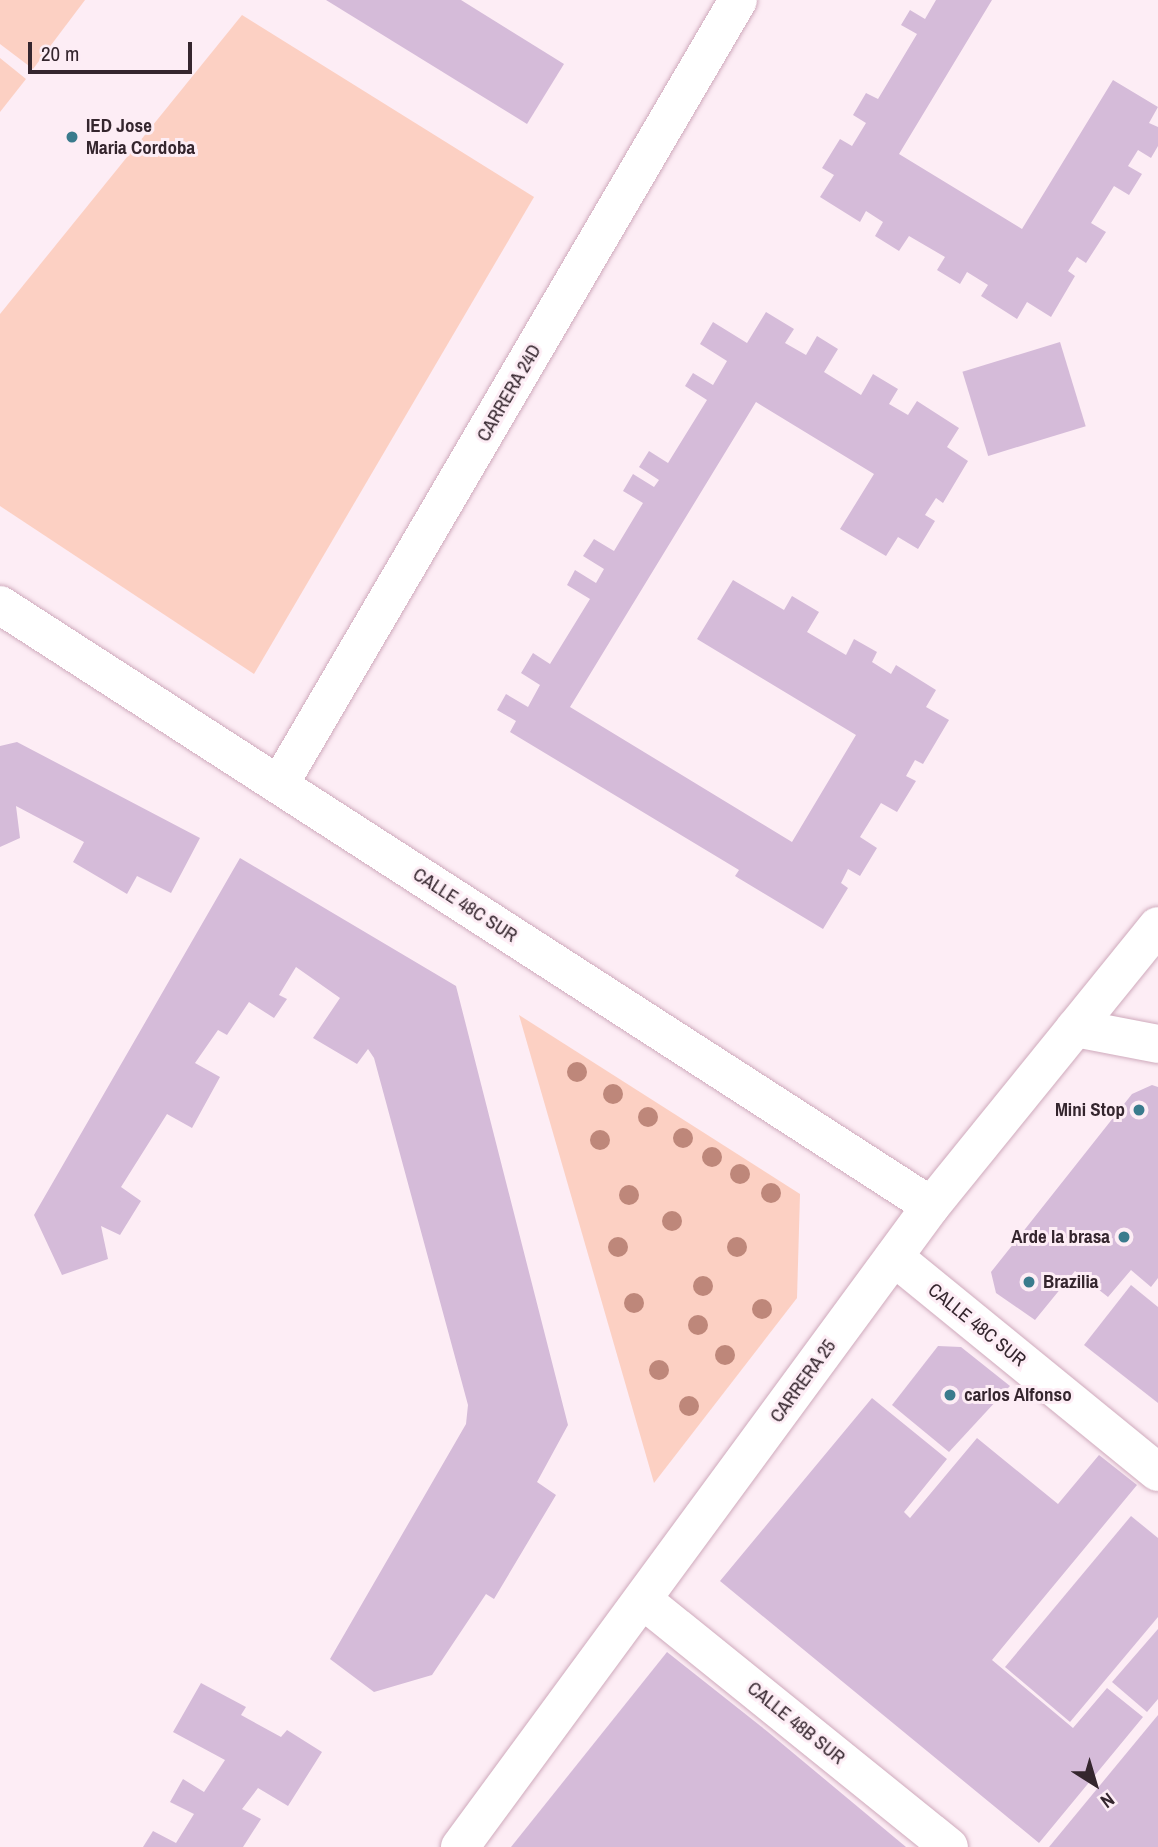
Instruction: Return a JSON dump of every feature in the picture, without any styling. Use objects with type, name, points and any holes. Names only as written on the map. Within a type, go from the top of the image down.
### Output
[{"type":"street","name":"CARRERA 24D","points":[[279,785],[738,0]]},
{"type":"street","name":"CALLE 48C SUR","points":[[0,605],[931,1206]]},
{"type":"street","name":"CARRERA 25","points":[[460,1847],[931,1206],[1158,926]]},
{"type":"street","points":[[1075,1028],[1158,1044]]},
{"type":"street","name":"CALLE 48C SUR","points":[[894,1257],[1158,1472]]},
{"type":"street","name":"CALLE 48B SUR","points":[[643,1600],[949,1847]]},
{"type":"shaded area","points":[[0,0],[85,0],[33,69],[0,44]]},
{"type":"shaded area","points":[[242,15],[534,197],[254,674],[0,506],[0,314]]},
{"type":"shaded area","points":[[0,58],[26,79],[0,112]]},
{"type":"shaded area","points":[[519,1015],[800,1194],[797,1298],[654,1483]]},
{"type":"building","points":[[326,0],[461,0],[564,64],[527,124]]},
{"type":"building","points":[[936,0],[992,0],[899,154],[1022,229],[1113,80],[1158,107],[1149,123],[1158,127],[1158,146],[1151,158],[1138,150],[1128,166],[1142,174],[1129,195],[1114,186],[1091,223],[1106,232],[1086,263],[1077,257],[1068,271],[1075,276],[1051,317],[1027,302],[1017,319],[981,296],[988,285],[967,272],[960,284],[937,270],[945,257],[909,236],[899,251],[875,236],[883,222],[866,211],[860,222],[820,197],[834,175],[822,168],[840,139],[852,146],[866,123],[853,115],[866,93],[878,99],[917,34],[901,25],[910,10],[925,19]]},
{"type":"building","points":[[766,312],[794,329],[785,343],[806,355],[817,336],[838,349],[824,372],[861,395],[873,374],[898,389],[889,404],[908,415],[917,401],[959,428],[947,447],[968,461],[943,503],[936,498],[925,515],[935,521],[918,549],[898,537],[886,556],[840,529],[874,474],[756,402],[570,707],[792,842],[856,735],[697,639],[733,580],[784,610],[792,596],[819,612],[807,632],[846,655],[854,639],[877,652],[872,662],[891,674],[896,665],[936,690],[926,707],[949,720],[923,764],[915,760],[906,776],[916,781],[897,812],[881,803],[860,837],[877,848],[860,876],[848,869],[841,883],[848,888],[823,929],[735,876],[739,870],[510,732],[516,721],[497,710],[506,694],[528,707],[540,685],[521,673],[533,653],[550,664],[590,599],[567,585],[575,570],[596,583],[604,569],[583,556],[594,539],[614,551],[643,503],[623,491],[633,474],[654,487],[659,480],[639,467],[649,451],[668,463],[707,400],[685,386],[693,373],[713,385],[727,361],[700,344],[713,322],[747,343]]},
{"type":"building","points":[[1060,342],[1086,426],[988,456],[962,372]]},
{"type":"building","points":[[17,742],[200,838],[171,893],[137,876],[127,894],[73,862],[84,842],[16,806],[20,838],[0,847],[0,746]]},
{"type":"building","points":[[240,858],[456,986],[568,1425],[537,1482],[556,1495],[494,1599],[486,1594],[432,1675],[374,1692],[330,1659],[466,1424],[468,1405],[374,1058],[368,1049],[357,1064],[313,1038],[340,998],[296,967],[279,995],[287,999],[274,1018],[249,1002],[227,1035],[218,1030],[195,1063],[220,1077],[192,1128],[167,1114],[121,1187],[141,1201],[120,1235],[101,1226],[108,1259],[62,1275],[34,1215]]},
{"type":"building","points":[[1152,1085],[1158,1087],[1158,1278],[1151,1287],[1131,1270],[1108,1297],[1075,1271],[1035,1320],[996,1293],[991,1272],[1132,1094]]},
{"type":"building","points":[[1131,1285],[1158,1307],[1158,1403],[1084,1345]]},
{"type":"building","name":"carlos Alfonso","points":[[938,1346],[961,1347],[1010,1386],[949,1452],[892,1405]]},
{"type":"building","points":[[872,1398],[947,1459],[904,1512],[910,1518],[977,1438],[1058,1504],[1099,1455],[1137,1485],[992,1660],[1073,1728],[1107,1688],[1143,1717],[1039,1843],[720,1581]]},
{"type":"building","points":[[1131,1516],[1158,1538],[1158,1617],[1070,1722],[1005,1667]]},
{"type":"building","points":[[1158,1629],[1158,1699],[1147,1712],[1112,1682]]},
{"type":"building","points":[[667,1652],[768,1732],[906,1847],[511,1847]]},
{"type":"building","points":[[201,1683],[246,1707],[241,1715],[281,1737],[287,1730],[322,1752],[288,1806],[258,1788],[242,1809],[261,1819],[243,1847],[143,1847],[153,1831],[176,1843],[194,1814],[170,1802],[183,1779],[204,1792],[225,1760],[173,1732]]},
{"type":"building","points":[[1158,1715],[1158,1847],[1049,1847]]},
{"type":"place","name":"IED Jose Maria Cordoba","points":[[72,137]]},
{"type":"place","name":"Mini Stop","points":[[1139,1110]]},
{"type":"place","name":"Arde la brasa","points":[[1124,1237]]},
{"type":"place","name":"Brazilia","points":[[1029,1282]]},
{"type":"place","name":"carlos Alfonso","points":[[950,1395]]}]
